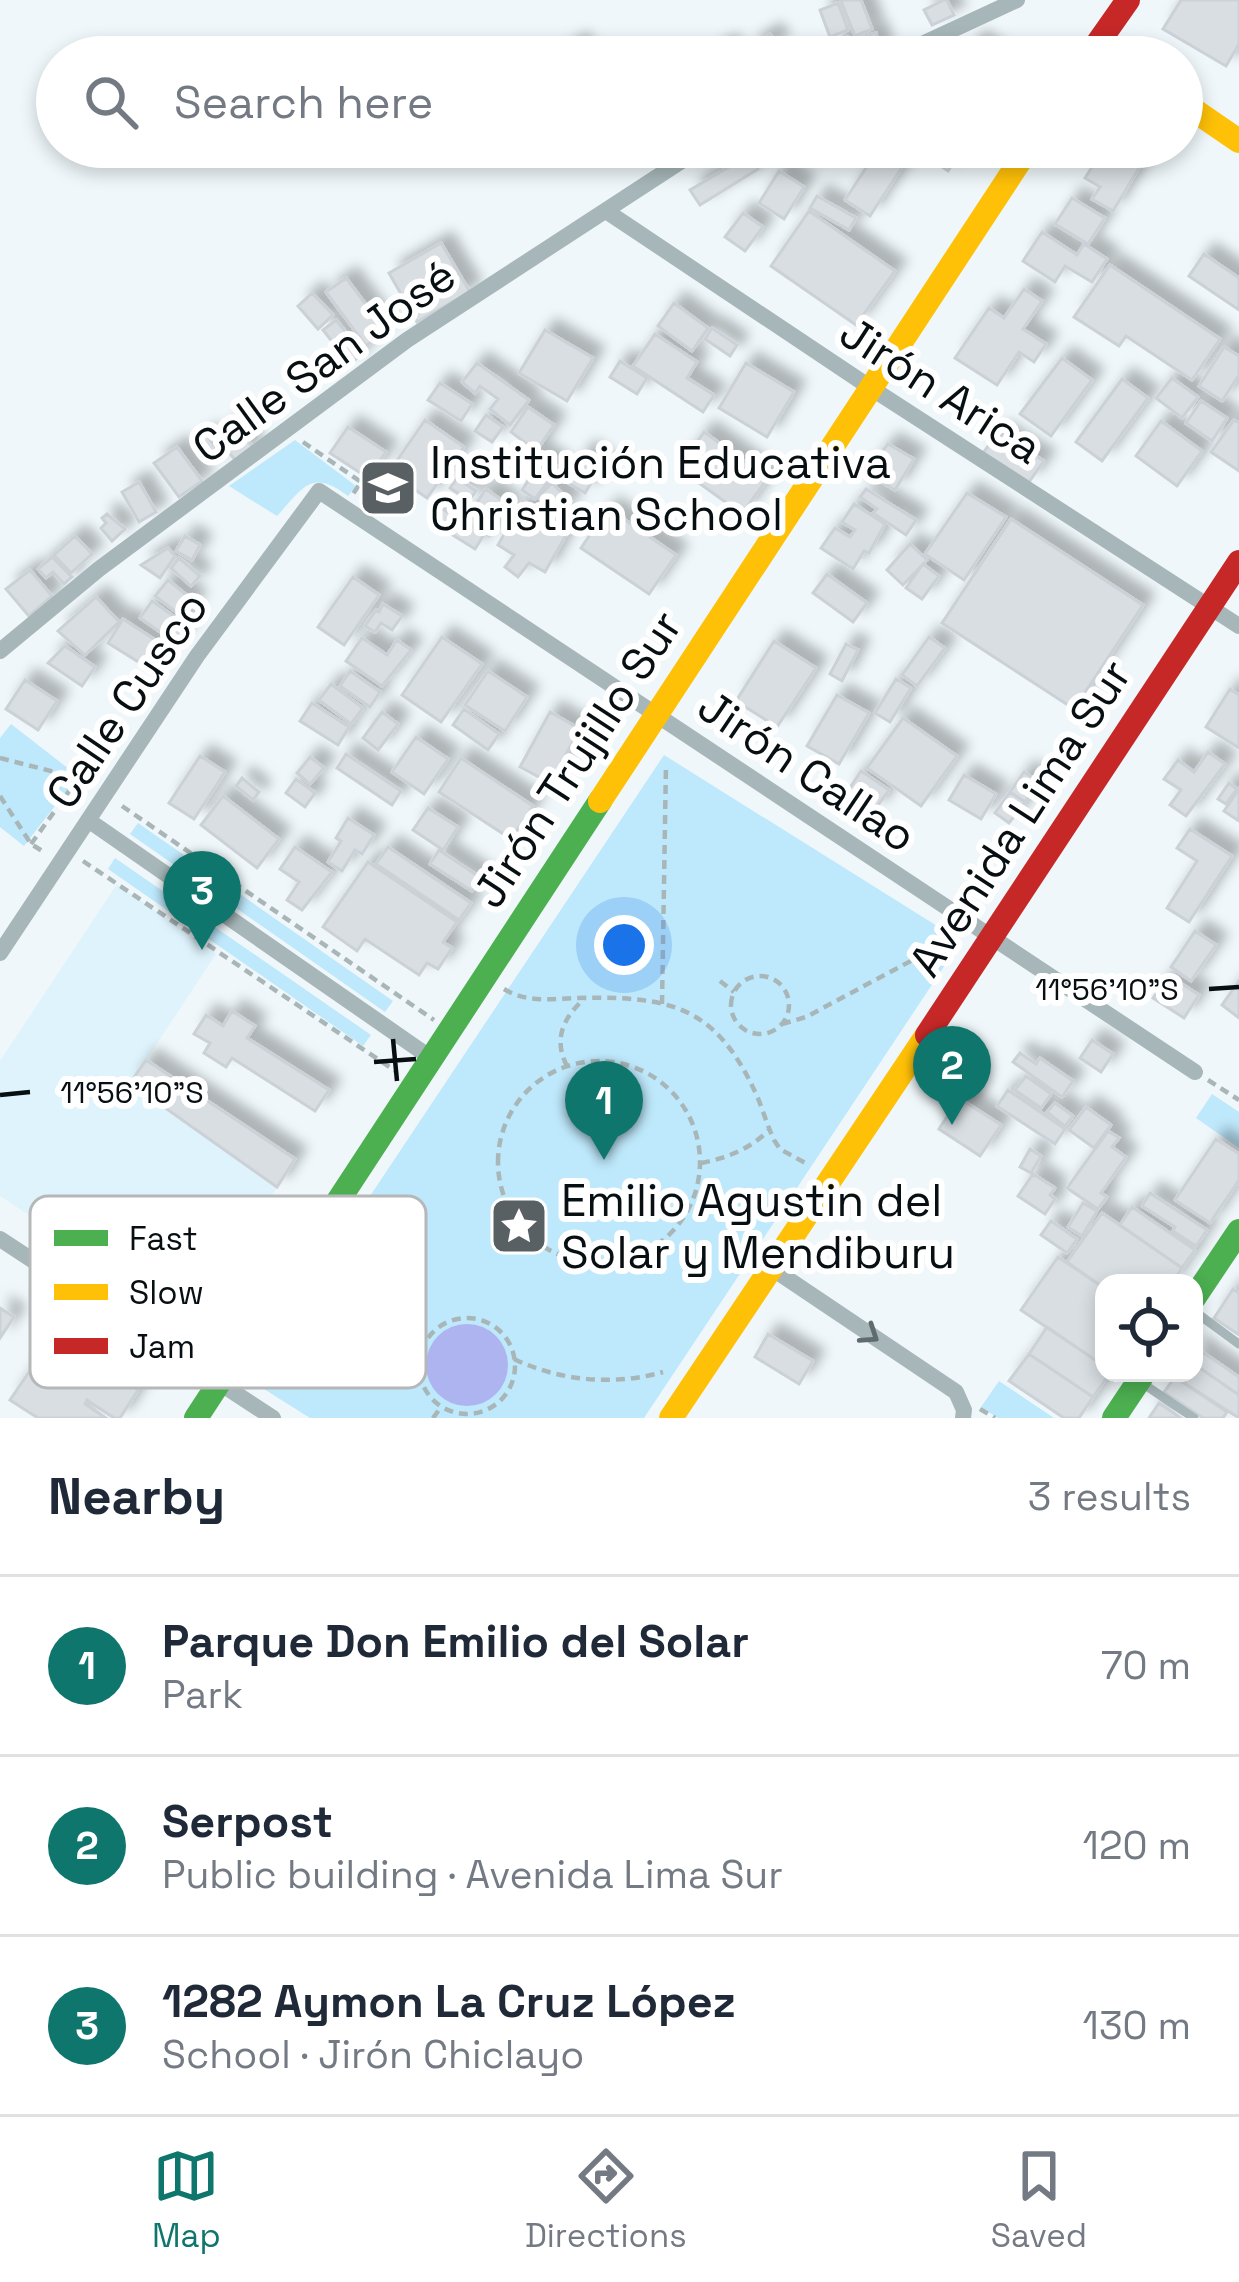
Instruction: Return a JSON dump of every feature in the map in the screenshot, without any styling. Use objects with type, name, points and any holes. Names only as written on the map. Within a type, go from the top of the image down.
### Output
[{"type":"main road","points":[[1109,36],[1128,0]]},
{"type":"main road","points":[[1203,116],[1239,141]]},
{"type":"main road","name":"Jirón Trujillo Sur","points":[[341,1196],[1015,168]]},
{"type":"main road","name":"Avenida Lima Sur","points":[[671,1418],[1239,562]]},
{"type":"main road","points":[[1203,1285],[1239,1231]]},
{"type":"main road","points":[[1114,1418],[1139,1382]]},
{"type":"main road","name":"Jirón Trujillo Sur","points":[[196,1418],[217,1388]]},
{"type":"street","points":[[940,36],[1018,0]]},
{"type":"street","name":"Calle San José","points":[[0,651],[99,569],[389,353],[671,168]]},
{"type":"street","name":"Jirón Arica","points":[[606,211],[1239,626]]},
{"type":"street","name":"Jirón Callao","points":[[319,491],[1196,1072]]},
{"type":"street","name":"Calle Cusco","points":[[0,953],[197,656],[319,491]]},
{"type":"street","points":[[88,820],[431,1058]]},
{"type":"street","points":[[0,1239],[30,1259]]},
{"type":"street","points":[[773,1269],[956,1392],[964,1414]]},
{"type":"street","points":[[228,1388],[273,1418]]},
{"type":"lane","points":[[1203,1318],[1239,1344]]},
{"type":"lane","points":[[1148,1382],[1194,1418]]},
{"type":"path","points":[[300,440],[361,482],[343,507]]},
{"type":"path","points":[[0,758],[78,778],[31,844],[0,796]]},
{"type":"path","points":[[662,1004],[666,764]]},
{"type":"path","points":[[105,794],[449,1030]]},
{"type":"path","points":[[68,851],[414,1083]]},
{"type":"path","points":[[782,1024],[790,1003],[776,980],[748,978],[734,992],[732,1011],[743,1028],[771,1032],[950,940]]},
{"type":"path","points":[[483,978],[523,998],[634,999],[694,1014],[720,1037],[750,1082],[780,1149],[831,1181]]},
{"type":"path","points":[[720,981],[734,992]]},
{"type":"path","points":[[567,1066],[559,1037],[566,1018],[585,998]]},
{"type":"path","points":[[598,1061],[628,1065],[656,1078],[689,1115],[698,1138],[697,1190],[686,1215],[665,1239],[638,1256],[605,1264],[573,1261],[543,1248],[519,1226],[502,1197],[497,1166],[501,1133],[515,1104],[547,1075],[567,1066],[598,1061]]},
{"type":"path","points":[[1216,1085],[1239,1100]]},
{"type":"path","points":[[700,1163],[748,1148],[769,1130]]},
{"type":"path","points":[[424,1388],[441,1407],[471,1414],[499,1402],[514,1375],[510,1345],[488,1323],[456,1319],[441,1325],[426,1341]]},
{"type":"path","points":[[514,1359],[541,1371],[578,1378],[636,1378],[662,1372]]},
{"type":"path","points":[[433,1418],[441,1407]]},
{"type":"shaded area","points":[[295,440],[356,486],[348,496],[325,483],[308,485],[277,516],[229,486]]},
{"type":"shaded area","points":[[11,724],[78,776],[24,846],[0,827],[0,738]]},
{"type":"shaded area","points":[[664,755],[961,941],[644,1418],[310,1418],[262,1388],[426,1388],[426,1196],[370,1196]]},
{"type":"shaded area","points":[[138,823],[393,1001],[385,1012],[130,834]]},
{"type":"shaded area","points":[[115,858],[371,1035],[363,1046],[108,869]]},
{"type":"shaded area","points":[[117,884],[216,954],[131,1083],[277,1187],[272,1196],[30,1196],[30,1216],[0,1196],[0,1061]]},
{"type":"shaded area","points":[[1212,1094],[1239,1112],[1239,1148],[1196,1118]]},
{"type":"shaded area","points":[[999,1381],[1054,1418],[998,1418],[981,1407]]},
{"type":"water","points":[[467,1324],[496,1336],[508,1365],[496,1394],[467,1406],[438,1394],[426,1365],[438,1336]]},
{"type":"building","points":[[861,0],[872,29],[855,36],[841,1]]},
{"type":"building","points":[[944,0],[954,15],[932,25],[924,10]]},
{"type":"building","points":[[1181,0],[1239,0],[1239,44],[1226,66],[1203,52],[1203,36],[1175,36],[1163,29]]},
{"type":"building","points":[[838,3],[848,30],[830,36],[820,10]]},
{"type":"building","points":[[727,168],[758,169],[700,205],[690,190]]},
{"type":"building","points":[[866,168],[901,168],[870,216],[845,200]]},
{"type":"building","points":[[1091,168],[1139,168],[1113,211],[1092,199],[1100,187],[1085,178]]},
{"type":"building","points":[[779,171],[804,187],[784,219],[759,203]]},
{"type":"building","points":[[817,196],[856,218],[849,230],[810,208]]},
{"type":"building","points":[[1072,198],[1105,218],[1088,244],[1055,224]]},
{"type":"building","points":[[809,211],[895,271],[856,325],[771,266]]},
{"type":"building","points":[[743,213],[763,227],[745,251],[725,237]]},
{"type":"building","points":[[1042,232],[1077,255],[1084,244],[1107,259],[1092,282],[1065,266],[1055,282],[1023,261]]},
{"type":"building","points":[[441,243],[470,292],[417,322],[389,273]]},
{"type":"building","points":[[1204,254],[1239,278],[1239,310],[1189,276]]},
{"type":"building","points":[[1110,265],[1220,339],[1192,380],[1126,336],[1119,346],[1074,317]]},
{"type":"building","points":[[346,278],[386,331],[366,346],[326,292]]},
{"type":"building","points":[[1024,289],[1042,301],[1023,329],[1046,344],[1034,362],[1019,352],[997,385],[955,358],[989,308],[1004,318]]},
{"type":"building","points":[[312,293],[333,315],[318,329],[298,306]]},
{"type":"building","points":[[674,303],[708,328],[692,351],[658,326]]},
{"type":"building","points":[[336,320],[363,353],[350,364],[323,330]]},
{"type":"building","points":[[712,328],[737,345],[730,356],[705,339]]},
{"type":"building","points":[[545,330],[593,358],[567,401],[519,373]]},
{"type":"building","points":[[655,334],[697,362],[687,378],[714,395],[703,412],[633,366]]},
{"type":"building","points":[[1224,347],[1239,356],[1239,375],[1222,401],[1199,386]]},
{"type":"building","points":[[1062,358],[1092,380],[1051,436],[1020,414]]},
{"type":"building","points":[[620,361],[647,378],[637,394],[610,377]]},
{"type":"building","points":[[477,363],[529,400],[510,425],[490,409],[498,399],[480,386],[475,393],[462,382]]},
{"type":"building","points":[[746,363],[794,392],[767,437],[719,408]]},
{"type":"building","points":[[1172,378],[1198,397],[1182,418],[1156,398]]},
{"type":"building","points":[[1122,379],[1148,398],[1102,461],[1076,442]]},
{"type":"building","points":[[440,383],[472,404],[461,421],[428,400]]},
{"type":"building","points":[[1201,401],[1227,418],[1212,441],[1186,423]]},
{"type":"building","points":[[528,407],[554,425],[536,451],[511,432]]},
{"type":"building","points":[[486,415],[503,427],[492,442],[475,431]]},
{"type":"building","points":[[425,420],[464,447],[427,498],[389,472]]},
{"type":"building","points":[[1234,420],[1239,423],[1239,471],[1211,452]]},
{"type":"building","points":[[1161,421],[1202,451],[1177,486],[1136,456]]},
{"type":"building","points":[[234,424],[253,447],[236,461],[217,439]]},
{"type":"building","points":[[348,427],[386,452],[368,478],[330,453]]},
{"type":"building","points":[[704,432],[768,478],[742,514],[678,468]]},
{"type":"building","points":[[998,433],[1044,461],[1029,482],[983,453]]},
{"type":"building","points":[[207,435],[223,457],[211,466],[195,444]]},
{"type":"building","points":[[888,444],[914,459],[895,490],[866,472]]},
{"type":"building","points":[[177,447],[202,481],[179,497],[154,463]]},
{"type":"building","points":[[530,448],[559,467],[535,499],[522,490],[533,473],[519,464]]},
{"type":"building","points":[[584,452],[603,464],[585,493],[565,481]]},
{"type":"building","points":[[457,478],[476,491],[469,501],[450,488]]},
{"type":"building","points":[[139,482],[156,512],[139,522],[122,492]]},
{"type":"building","points":[[552,483],[571,502],[557,516],[538,497]]},
{"type":"building","points":[[486,489],[510,506],[489,536],[465,520]]},
{"type":"building","points":[[866,489],[916,520],[906,535],[873,513],[877,509],[860,497]]},
{"type":"building","points":[[967,493],[1006,517],[964,580],[925,554]]},
{"type":"building","points":[[523,501],[570,528],[545,572],[529,563],[518,577],[505,567],[514,555],[498,545]]},
{"type":"building","points":[[854,504],[885,524],[869,553],[864,551],[853,569],[821,548],[835,528],[850,537],[855,530],[842,522]]},
{"type":"building","points":[[441,508],[484,535],[475,549],[432,522]]},
{"type":"building","points":[[608,508],[676,555],[649,594],[581,548]]},
{"type":"building","points":[[107,514],[125,529],[112,541],[101,528]]},
{"type":"building","points":[[1011,519],[1143,605],[1074,709],[942,623]]},
{"type":"building","points":[[75,536],[92,554],[71,573],[54,555]]},
{"type":"building","points":[[185,536],[200,545],[192,560],[176,551]]},
{"type":"building","points":[[910,544],[927,560],[903,585],[887,570]]},
{"type":"building","points":[[168,548],[175,556],[160,578],[141,565]]},
{"type":"building","points":[[52,557],[72,577],[64,584],[53,572],[46,578],[38,569]]},
{"type":"building","points":[[179,558],[200,576],[191,586],[171,568]]},
{"type":"building","points":[[923,564],[939,576],[922,599],[906,588]]},
{"type":"building","points":[[30,570],[52,596],[29,616],[6,589]]},
{"type":"building","points":[[827,574],[867,603],[853,622],[813,593]]},
{"type":"building","points":[[353,577],[379,595],[344,645],[318,627]]},
{"type":"building","points":[[168,580],[195,602],[183,617],[155,596]]},
{"type":"building","points":[[96,597],[119,622],[85,655],[58,631]]},
{"type":"building","points":[[152,601],[188,626],[176,643],[140,618]]},
{"type":"building","points":[[383,604],[402,616],[392,630],[381,623],[375,632],[365,626]]},
{"type":"building","points":[[123,619],[163,645],[148,668],[108,643]]},
{"type":"building","points":[[442,637],[482,664],[441,722],[402,695]]},
{"type":"building","points":[[929,637],[945,648],[917,686],[902,675]]},
{"type":"building","points":[[362,638],[387,655],[397,640],[411,650],[382,686],[346,661]]},
{"type":"building","points":[[774,641],[816,668],[777,727],[736,701]]},
{"type":"building","points":[[846,644],[858,650],[842,681],[830,674]]},
{"type":"building","points":[[65,646],[95,667],[82,686],[48,663]]},
{"type":"building","points":[[350,671],[380,692],[370,707],[340,686]]},
{"type":"building","points":[[488,671],[527,697],[505,731],[465,705]]},
{"type":"building","points":[[896,679],[911,688],[890,722],[875,713]]},
{"type":"building","points":[[25,680],[57,701],[38,730],[6,709]]},
{"type":"building","points":[[331,684],[363,708],[351,724],[319,700]]},
{"type":"building","points":[[1230,689],[1239,695],[1239,748],[1206,727]]},
{"type":"building","points":[[837,695],[869,713],[839,764],[807,746]]},
{"type":"building","points":[[312,703],[349,727],[338,745],[300,721]]},
{"type":"building","points":[[464,709],[499,734],[488,750],[453,725]]},
{"type":"building","points":[[382,712],[398,724],[378,750],[363,738]]},
{"type":"building","points":[[550,712],[580,729],[550,783],[520,767]]},
{"type":"building","points":[[903,718],[957,756],[921,806],[867,768]]},
{"type":"building","points":[[416,737],[448,759],[424,794],[392,772]]},
{"type":"building","points":[[1208,752],[1225,764],[1186,816],[1170,805],[1181,790],[1164,779],[1178,760],[1194,772]]},
{"type":"building","points":[[346,754],[401,791],[392,805],[337,768]]},
{"type":"building","points":[[200,756],[225,772],[194,819],[169,803]]},
{"type":"building","points":[[310,757],[324,768],[310,784],[297,773]]},
{"type":"building","points":[[461,758],[533,806],[511,839],[439,792]]},
{"type":"building","points":[[861,771],[889,790],[874,811],[847,792]]},
{"type":"building","points":[[1024,772],[1039,782],[1025,802],[1010,792]]},
{"type":"building","points":[[964,775],[996,794],[981,819],[949,800]]},
{"type":"building","points":[[242,778],[259,792],[253,800],[236,786]]},
{"type":"building","points":[[296,779],[315,793],[305,807],[286,793]]},
{"type":"building","points":[[1229,783],[1237,789],[1226,804],[1218,799]]},
{"type":"building","points":[[1239,789],[1239,821],[1224,811]]},
{"type":"building","points":[[1010,792],[1025,802],[1009,823],[995,813]]},
{"type":"building","points":[[223,796],[279,839],[257,868],[201,825]]},
{"type":"building","points":[[428,808],[458,827],[443,850],[413,830]]},
{"type":"building","points":[[348,818],[374,835],[362,854],[355,850],[342,871],[328,862]]},
{"type":"building","points":[[1190,829],[1232,856],[1189,922],[1167,908],[1197,861],[1177,848]]},
{"type":"building","points":[[295,847],[332,872],[302,910],[287,900],[299,882],[280,869]]},
{"type":"building","points":[[388,847],[471,903],[459,920],[376,864]]},
{"type":"building","points":[[439,850],[481,878],[472,891],[430,864]]},
{"type":"building","points":[[368,862],[457,922],[443,942],[452,948],[438,969],[427,963],[419,975],[365,939],[357,951],[323,927]]},
{"type":"building","points":[[1195,931],[1216,945],[1191,981],[1171,967]]},
{"type":"building","points":[[1168,975],[1199,995],[1184,1018],[1153,998]]},
{"type":"building","points":[[1239,981],[1239,1018],[1222,1005]]},
{"type":"building","points":[[232,1011],[255,1026],[247,1038],[329,1090],[315,1111],[232,1058],[226,1067],[204,1053],[210,1043],[194,1034],[206,1015],[223,1026]]},
{"type":"building","points":[[1092,1040],[1113,1054],[1101,1072],[1080,1058]]},
{"type":"building","points":[[1020,1053],[1036,1064],[1040,1058],[1073,1081],[1062,1097],[1013,1062]]},
{"type":"building","points":[[146,1060],[295,1159],[277,1187],[130,1083]]},
{"type":"building","points":[[1026,1076],[1051,1094],[1041,1108],[1015,1090]]},
{"type":"building","points":[[1008,1090],[1065,1129],[1055,1144],[997,1106]]},
{"type":"building","points":[[959,1098],[1001,1125],[980,1156],[939,1129]]},
{"type":"building","points":[[1055,1103],[1073,1116],[1065,1126],[1047,1112]]},
{"type":"building","points":[[1086,1107],[1111,1125],[1094,1148],[1069,1130]]},
{"type":"building","points":[[1108,1131],[1119,1138],[1112,1147],[1126,1157],[1101,1193],[1107,1197],[1098,1209],[1067,1188]]},
{"type":"building","points":[[1216,1139],[1239,1154],[1239,1180],[1210,1223],[1175,1200]]},
{"type":"building","points":[[1030,1149],[1041,1156],[1031,1173],[1020,1167]]},
{"type":"building","points":[[1033,1174],[1055,1188],[1050,1195],[1055,1199],[1045,1214],[1018,1196]]},
{"type":"building","points":[[1150,1193],[1207,1230],[1196,1246],[1142,1206]]},
{"type":"building","points":[[1083,1203],[1097,1211],[1082,1236],[1068,1227]]},
{"type":"building","points":[[1132,1207],[1195,1250],[1182,1268],[1120,1225]]},
{"type":"building","points":[[1102,1213],[1182,1268],[1178,1274],[1095,1274],[1095,1282],[1067,1262]]},
{"type":"building","points":[[1051,1221],[1077,1239],[1067,1253],[1041,1235]]},
{"type":"building","points":[[1058,1257],[1095,1282],[1095,1360],[1021,1310]]},
{"type":"building","points":[[1233,1289],[1239,1293],[1239,1335],[1214,1318]]},
{"type":"building","points":[[0,1308],[14,1317],[0,1338]]},
{"type":"building","points":[[1047,1327],[1095,1360],[1095,1382],[1104,1382],[1093,1397],[1029,1354]]},
{"type":"building","points":[[768,1334],[813,1361],[799,1384],[755,1357]]},
{"type":"building","points":[[1203,1352],[1239,1377],[1239,1395],[1203,1370]]},
{"type":"building","points":[[1029,1354],[1093,1397],[1079,1418],[1064,1418],[1009,1381]]},
{"type":"building","points":[[30,1370],[30,1388],[138,1390],[120,1418],[87,1400],[85,1404],[106,1418],[38,1418],[10,1400]]},
{"type":"building","points":[[1203,1370],[1239,1395],[1239,1418],[1183,1382],[1203,1382]]},
{"type":"building","points":[[1171,1382],[1182,1382],[1227,1412],[1223,1418],[1203,1418],[1164,1392]]},
{"type":"building","points":[[1159,1403],[1181,1418],[1149,1418]]},
{"type":"traffic: fast","points":[[341,1196],[600,801]]},
{"type":"traffic: fast","points":[[1203,1285],[1239,1231]]},
{"type":"traffic: fast","points":[[1114,1418],[1138,1382]]},
{"type":"traffic: fast","points":[[196,1418],[216,1388]]},
{"type":"traffic: slow","points":[[1203,116],[1239,141]]},
{"type":"traffic: slow","points":[[600,801],[1015,168]]},
{"type":"traffic: slow","points":[[671,1418],[927,1035]]},
{"type":"traffic: jam","points":[[1103,36],[1128,0]]},
{"type":"traffic: jam","points":[[927,1035],[1239,562]]},
{"type":"place","name":"Institución Educativa Christian School","points":[[388,488]]},
{"type":"place","name":"1282 Aymon La Cruz López","points":[[202,950]]},
{"type":"place","name":"Serpost","points":[[952,1125]]},
{"type":"place","name":"Parque Don Emilio del Solar","points":[[604,1160]]},
{"type":"place","name":"Emilio Agustin del Solar y Mendiburu","points":[[519,1226]]}]
